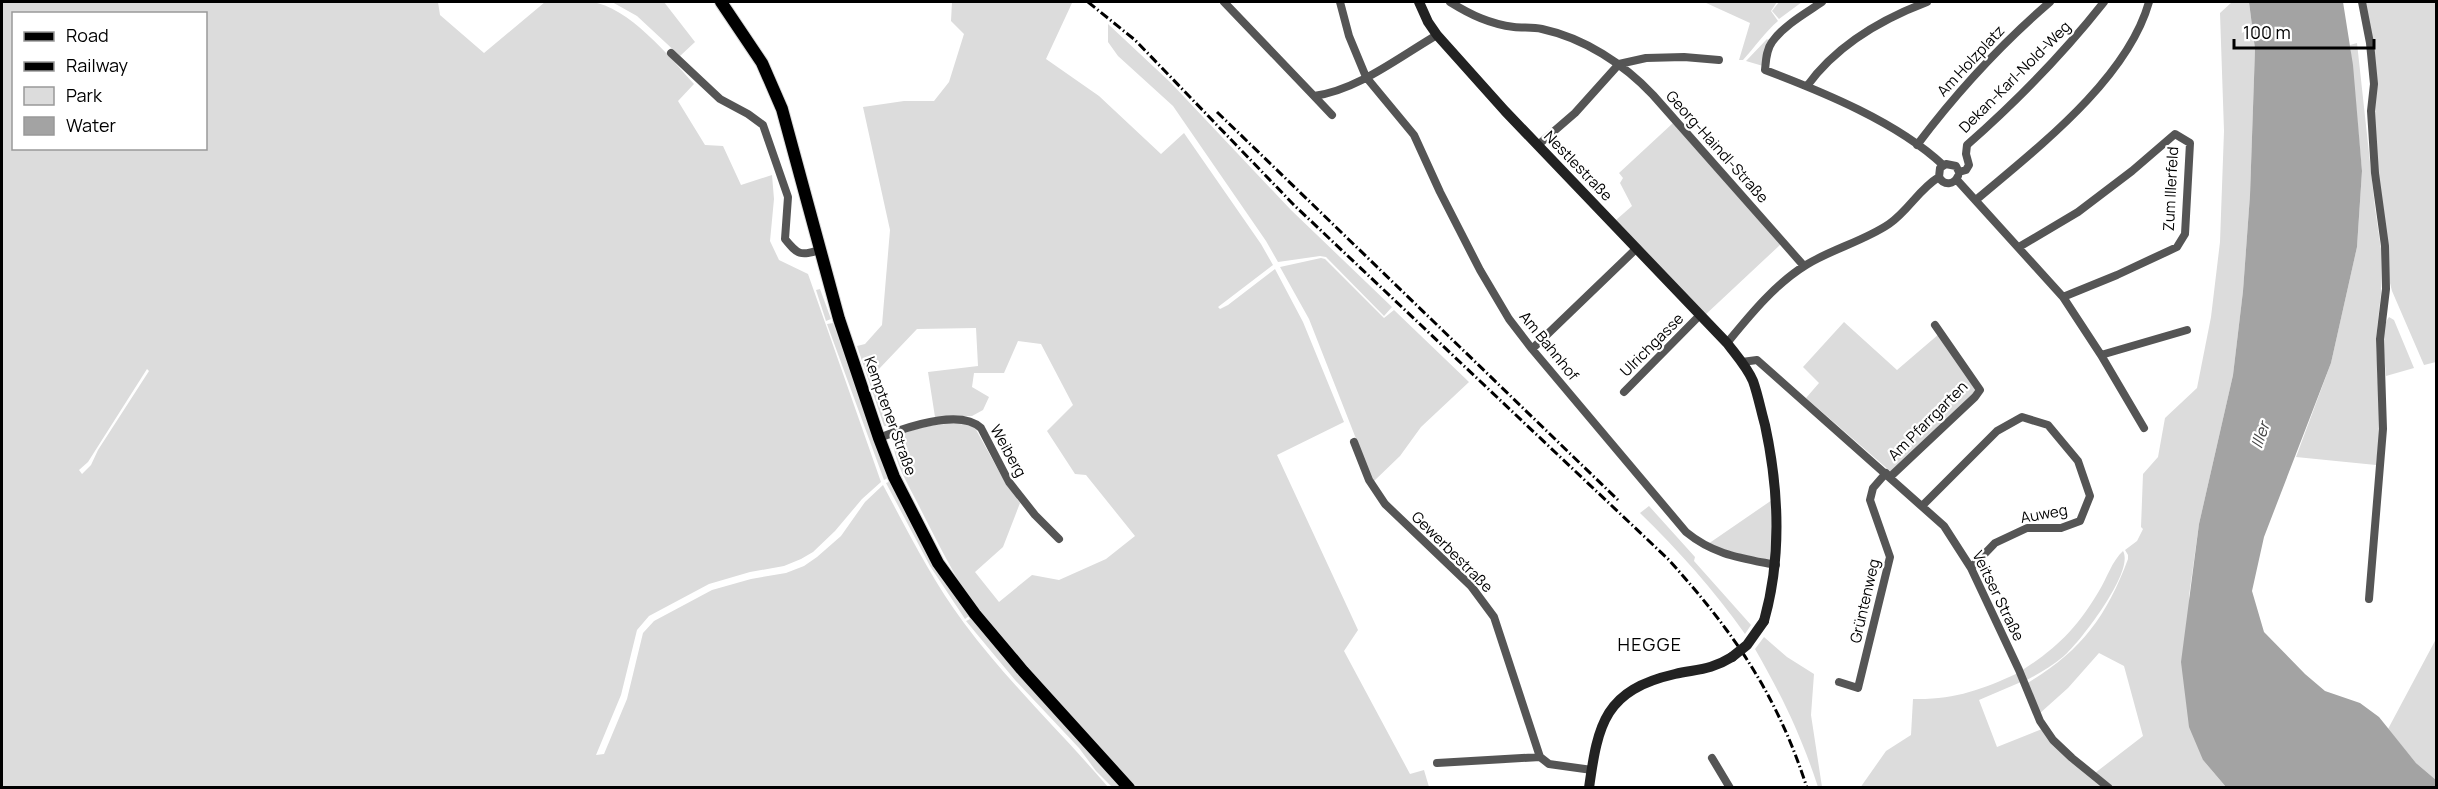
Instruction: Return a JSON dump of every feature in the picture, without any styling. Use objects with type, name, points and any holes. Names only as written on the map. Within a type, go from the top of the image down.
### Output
[{"type":"main road","name":"Kemptener Straße","points":[[721,2],[762,63],[783,109],[839,319],[879,438],[894,477],[938,563],[975,614],[1023,671],[1129,788]]},
{"type":"street","points":[[1224,2],[1332,115]]},
{"type":"street","name":"Am Bahnhof","points":[[1340,2],[1349,36],[1366,77],[1414,135],[1480,270],[1509,318],[1532,349],[1686,532],[1702,545],[1717,552],[1776,565]]},
{"type":"street","name":"Nestlestraße","points":[[1419,2],[1437,35],[1538,145],[1727,343],[1742,362],[1753,380],[1770,448],[1777,512],[1776,565],[1764,621],[1747,645],[1716,667],[1678,673],[1645,683],[1621,698],[1603,722],[1592,770]]},
{"type":"street","name":"Georg-Haindl-Straße","points":[[1450,2],[1470,15],[1496,25],[1540,28],[1558,34],[1619,64],[1640,82],[1804,266]]},
{"type":"street","points":[[1822,2],[1795,21],[1772,42],[1766,56],[1765,70],[1807,86],[1879,122],[1917,145],[1943,165],[1953,164],[1958,176],[1976,200],[2063,297],[2102,355],[2144,428]]},
{"type":"street","points":[[1807,86],[1822,65],[1855,40],[1901,12],[1927,2]]},
{"type":"street","name":"Am Holzplatz","points":[[1917,145],[1954,97],[1987,60],[2050,2]]},
{"type":"street","name":"Dekan-Karl-Nold-Weg","points":[[1958,176],[1970,165],[1966,154],[1967,145],[2013,103],[2067,48],[2104,2]]},
{"type":"street","points":[[1976,200],[2069,120],[2117,64],[2145,16],[2149,2]]},
{"type":"street","points":[[2362,2],[2370,43],[2374,84],[2371,111],[2375,173],[2386,257],[2386,289],[2380,339],[2383,429],[2369,599]]},
{"type":"street","points":[[1314,96],[1327,94],[1366,77],[1437,35]]},
{"type":"street","points":[[671,53],[720,99],[763,125],[788,197],[785,239],[796,252],[805,255],[820,250]]},
{"type":"street","points":[[1538,145],[1575,112],[1619,64],[1646,58],[1684,57],[1719,60]]},
{"type":"street","name":"Zum Illerfeld","points":[[2019,247],[2079,212],[2175,134],[2190,143],[2185,234],[2177,247],[2063,297]]},
{"type":"street","points":[[1939,177],[1939,170],[1943,165]]},
{"type":"street","points":[[1939,177],[1947,183],[1958,176]]},
{"type":"street","points":[[1727,343],[1757,306],[1804,266],[1885,227],[1900,216],[1927,184],[1939,177]]},
{"type":"street","points":[[1532,349],[1637,248]]},
{"type":"street","name":"Ulrichgasse","points":[[1624,392],[1700,316]]},
{"type":"street","name":"Am Pfarrgarten","points":[[1888,475],[1980,390],[1935,325]]},
{"type":"street","points":[[2102,355],[2187,330]]},
{"type":"street","name":"Veitser Straße","points":[[1742,362],[1757,360],[1944,526],[1971,568],[2019,670],[2040,721],[2053,740],[2109,788]]},
{"type":"street","name":"Auweg","points":[[1923,505],[1997,431],[2022,417],[2048,425],[2078,461],[2090,496],[2080,521],[2061,528],[2027,528],[1995,543],[1971,568]]},
{"type":"street","name":"Weiberg","points":[[879,438],[904,428],[943,421],[960,419],[975,422],[981,428],[1019,497],[1059,539]]},
{"type":"street","name":"Gewerbestraße","points":[[1354,442],[1369,480],[1385,504],[1471,586],[1483,599],[1494,617],[1540,757]]},
{"type":"street","name":"Grüntenweg","points":[[1839,682],[1858,688],[1879,608],[1890,557],[1870,500],[1873,488],[1888,475]]},
{"type":"street","points":[[1437,763],[1540,757],[1549,764],[1592,770],[1589,788]]},
{"type":"street","points":[[1712,758],[1730,788]]},
{"type":"green space","points":[[2,2],[438,2],[440,15],[484,53],[545,2],[591,2],[605,6],[634,23],[673,60],[694,84],[678,101],[705,145],[723,146],[741,185],[772,175],[774,199],[770,241],[779,260],[808,274],[881,482],[862,499],[835,531],[813,552],[801,559],[784,566],[750,572],[709,584],[649,616],[637,630],[621,695],[596,755],[604,754],[627,699],[643,633],[654,621],[712,590],[751,579],[786,573],[804,566],[841,536],[865,502],[883,485],[952,607],[998,665],[1108,787],[2,788]],"holes":[[[147,369],[149,371],[98,450],[91,465],[82,474],[79,470],[88,462]]]},
{"type":"green space","points":[[612,2],[664,2],[695,42],[680,56],[637,16]]},
{"type":"green space","points":[[952,2],[1072,3],[1046,59],[1099,96],[1161,154],[1184,133],[1261,244],[1273,265],[1218,307],[1220,309],[1228,305],[1275,269],[1303,322],[1344,422],[1277,455],[1358,630],[1344,651],[1410,774],[1424,770],[1429,787],[1135,787],[1014,656],[977,609],[961,584],[902,473],[893,438],[933,426],[964,424],[974,426],[1006,484],[1020,503],[1003,547],[975,572],[999,602],[1032,575],[1059,580],[1106,559],[1135,536],[1086,475],[1075,474],[1047,431],[1073,405],[1041,344],[1018,341],[1004,373],[974,373],[972,387],[989,397],[983,410],[972,416],[935,417],[928,372],[978,366],[976,328],[917,329],[878,370],[889,426],[884,426],[857,346],[865,344],[882,325],[890,230],[863,107],[904,101],[934,101],[949,82],[964,34],[951,21]]},
{"type":"green space","points":[[1704,2],[1777,2],[1771,11],[1778,21],[1743,60],[1739,60],[1750,23]]},
{"type":"green space","points":[[1779,2],[1802,2],[1779,19],[1772,11]]},
{"type":"green space","points":[[2232,2],[2249,2],[2255,49],[2250,195],[2243,291],[2233,375],[2199,524],[2189,596],[2203,760],[2226,787],[2114,787],[2095,773],[2143,736],[2124,666],[2099,653],[2068,688],[2039,714],[2026,684],[2045,672],[2076,646],[2089,632],[2110,599],[2128,559],[2125,550],[2137,541],[2143,529],[2141,527],[2143,474],[2158,457],[2165,418],[2197,388],[2211,317],[2220,242],[2224,131],[2220,13]]},
{"type":"green space","points":[[2364,2],[2436,2],[2436,362],[2424,365],[2389,279],[2377,173]]},
{"type":"green space","points":[[1108,24],[1170,82],[1291,210],[1392,307],[1384,316],[1326,257],[1278,262],[1173,106],[1118,56],[1108,42]]},
{"type":"green space","points":[[1767,39],[1770,42],[1763,66],[1746,61]]},
{"type":"green space","points":[[2357,43],[2381,249],[2381,293],[2376,339],[2380,429],[2376,465],[2296,457],[2331,363],[2357,247],[2362,171],[2350,45]]},
{"type":"green space","points":[[1673,123],[1781,244],[1704,316],[1616,220],[1632,206],[1620,183],[1623,178],[1619,173]]},
{"type":"green space","points":[[1325,259],[1384,318],[1394,310],[1469,382],[1421,427],[1400,456],[1373,482],[1309,319],[1280,267]]},
{"type":"green space","points":[[820,289],[831,319],[826,321],[816,290]]},
{"type":"green space","points":[[2389,317],[2394,320],[2414,368],[2386,376],[2383,337]]},
{"type":"green space","points":[[1844,322],[1897,370],[1939,334],[1976,390],[1973,396],[1891,472],[1806,398],[1819,383],[1803,367]]},
{"type":"green space","points":[[833,323],[888,478],[884,480],[827,324]]},
{"type":"green space","points":[[891,481],[934,564],[969,616],[965,619],[930,566],[886,483]]},
{"type":"green space","points":[[1772,500],[1772,561],[1718,549],[1708,544]]},
{"type":"green space","points":[[1649,506],[1751,625],[1745,634],[1696,571],[1640,513]]},
{"type":"green space","points":[[2123,551],[2125,561],[2121,574],[2093,622],[2064,656],[2025,681],[2021,671],[2056,645],[2074,627],[2091,604]]},
{"type":"green space","points":[[972,618],[1123,787],[1112,787],[1096,771],[1079,748],[1015,680],[966,621]]},
{"type":"green space","points":[[1764,637],[1787,657],[1814,674],[1811,715],[1822,787],[1818,787],[1790,716],[1755,649]]},
{"type":"green space","points":[[2436,639],[2436,780],[2416,763],[2388,729]]},
{"type":"green space","points":[[2018,673],[2021,682],[1979,700],[1997,747],[2042,729],[2078,768],[2104,787],[1860,788],[1886,751],[1911,735],[1913,699],[1942,698],[1967,693]]},
{"type":"water","name":"Iller","points":[[2249,2],[2343,2],[2353,65],[2362,171],[2357,247],[2331,363],[2264,537],[2252,591],[2264,632],[2325,691],[2360,703],[2379,717],[2416,763],[2436,780],[2436,787],[2226,787],[2203,760],[2189,727],[2181,662],[2199,524],[2233,375],[2243,291],[2250,195],[2255,49]]},
{"type":"railway","points":[[1088,2],[1135,40],[1294,205],[1668,559],[1713,612],[1751,665],[1782,723],[1807,788]]},
{"type":"railway","points":[[1217,112],[1618,500]]},
{"type":"district","name":"HEGGE","points":[[1650,645]]}]
